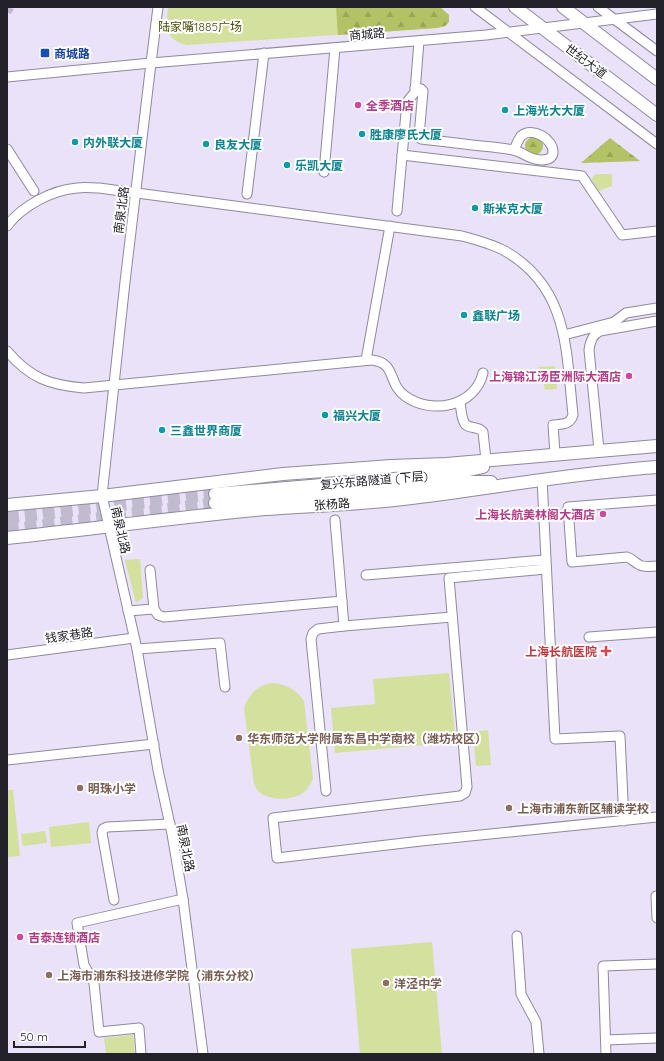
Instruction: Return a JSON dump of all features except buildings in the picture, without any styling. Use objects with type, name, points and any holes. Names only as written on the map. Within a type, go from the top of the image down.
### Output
[{"type":"main road","name":"世纪大道","points":[[515,7],[657,115]]},
{"type":"main road","points":[[563,7],[657,79]]},
{"type":"main road","points":[[7,505],[102,496],[283,474],[531,457],[657,446]]},
{"type":"main road","name":"复兴东路隧道 (下层)","points":[[531,457],[450,474],[215,499],[391,490],[461,482],[536,481]]},
{"type":"main road","name":"张杨路","points":[[7,538],[108,525],[256,510],[397,500],[536,481],[657,467]]},
{"type":"street","name":"南泉北路","points":[[158,7],[113,386],[102,496],[137,649],[170,824],[183,899],[203,1054]]},
{"type":"street","points":[[475,7],[657,144]]},
{"type":"street","points":[[598,7],[657,51]]},
{"type":"street","name":"商城路","points":[[7,77],[264,53],[509,33],[657,14]]},
{"type":"street","points":[[397,211],[407,102],[414,94],[419,41]]},
{"type":"street","points":[[324,172],[335,48]]},
{"type":"street","points":[[247,194],[264,53]]},
{"type":"street","points":[[415,88],[421,89],[423,93],[419,136],[421,139],[514,150]]},
{"type":"street","points":[[7,150],[34,190]]},
{"type":"street","points":[[402,155],[582,176],[622,235],[657,231]]},
{"type":"street","points":[[7,226],[26,209],[41,199],[56,192],[76,188],[92,188],[136,192],[390,226],[462,236],[483,242],[504,251],[523,263],[539,278],[561,321],[573,415],[571,421],[567,424],[553,425],[555,454]]},
{"type":"street","points":[[366,360],[390,226]]},
{"type":"street","points":[[564,336],[614,322],[626,313],[657,308]]},
{"type":"street","points":[[599,450],[589,350],[590,342],[593,336],[600,331],[657,321]]},
{"type":"street","points":[[7,351],[28,372],[43,380],[61,386],[84,388],[366,360],[379,361],[387,365],[397,389],[405,396],[417,402],[441,406],[460,402],[468,397],[481,382],[483,373]]},
{"type":"street","points":[[460,402],[466,425],[477,428],[483,432],[486,460]]},
{"type":"street","points":[[536,481],[546,569],[555,739],[620,736],[624,820]]},
{"type":"street","points":[[657,500],[568,507],[572,562],[627,558],[632,559],[638,565],[643,567],[657,566]]},
{"type":"street","points":[[335,520],[344,626]]},
{"type":"street","points":[[366,575],[545,560]]},
{"type":"street","points":[[546,569],[449,578],[468,787],[465,792],[460,796],[273,818],[277,858],[421,841],[657,817]]},
{"type":"street","points":[[150,570],[154,609],[158,615],[164,617],[342,601]]},
{"type":"street","points":[[128,611],[154,609]]},
{"type":"street","points":[[326,791],[311,639],[313,633],[318,629],[344,626],[452,617]]},
{"type":"street","points":[[589,637],[657,632]]},
{"type":"street","name":"钱家巷路","points":[[7,656],[134,638]]},
{"type":"street","points":[[137,649],[220,643],[225,688]]},
{"type":"street","points":[[7,760],[154,744]]},
{"type":"street","points":[[114,900],[102,833],[103,829],[107,827],[170,824]]},
{"type":"street","points":[[656,896],[657,918]]},
{"type":"street","points":[[141,1054],[139,1028],[99,1032],[94,983],[84,965],[77,923],[183,899]]},
{"type":"street","points":[[517,936],[521,994],[536,1022],[538,1054]]},
{"type":"street","points":[[606,1054],[603,966],[657,964]]},
{"type":"street","points":[[606,1040],[657,1038]]},
{"type":"green space","name":"陆家嘴1885广场","points":[[168,7],[440,7],[449,15],[449,22],[445,26],[437,28],[187,45],[174,40],[168,32]]},
{"type":"green space","points":[[336,7],[440,7],[449,15],[449,22],[445,26],[437,28],[338,35]]},
{"type":"green space","points":[[534,137],[540,140],[543,146],[540,152],[534,155],[528,152],[525,146],[528,140]]},
{"type":"green space","points":[[610,138],[640,161],[581,163]]},
{"type":"green space","points":[[597,174],[612,174],[612,186],[599,191],[592,180],[593,176]]},
{"type":"green space","points":[[555,366],[557,389],[545,390],[543,380],[539,379],[538,367]]},
{"type":"green space","points":[[140,559],[143,598],[136,603],[125,560]]},
{"type":"green space","points":[[449,673],[456,742],[335,753],[331,708],[375,704],[373,679]]},
{"type":"green space","points":[[271,683],[294,690],[304,701],[313,779],[304,792],[294,797],[282,799],[264,795],[258,791],[254,784],[244,708],[254,691],[261,686]]},
{"type":"green space","points":[[488,730],[491,765],[476,766],[473,732]]},
{"type":"green space","points":[[7,790],[13,790],[20,856],[7,857]]},
{"type":"green space","points":[[89,822],[91,843],[51,847],[49,827]]},
{"type":"green space","points":[[45,831],[47,843],[23,846],[21,834]]},
{"type":"green space","points":[[432,942],[442,1054],[360,1054],[351,949]]},
{"type":"green space","points":[[133,1035],[135,1054],[106,1054],[104,1038]]},
{"type":"tunnel","points":[[7,12],[10,7]]},
{"type":"tunnel","points":[[7,518],[215,494]]},
{"type":"tunnel","points":[[7,530],[215,503]]},
{"type":"place","name":"商城路","points":[[45,53]]},
{"type":"place","name":"全季酒店","points":[[358,105]]},
{"type":"place","name":"上海光大大厦","points":[[505,110]]},
{"type":"place","name":"胜康廖氏大厦","points":[[362,134]]},
{"type":"place","name":"内外联大厦","points":[[75,142]]},
{"type":"place","name":"良友大厦","points":[[206,144]]},
{"type":"place","name":"乐凯大厦","points":[[287,165]]},
{"type":"place","name":"斯米克大厦","points":[[475,208]]},
{"type":"place","name":"鑫联广场","points":[[464,315]]},
{"type":"place","name":"上海锦江汤臣洲际大酒店","points":[[629,376]]},
{"type":"place","name":"福兴大厦","points":[[325,415]]},
{"type":"place","name":"三鑫世界商厦","points":[[162,430]]},
{"type":"place","name":"上海长航美林阁大酒店","points":[[603,514]]},
{"type":"place","name":"上海长航医院","points":[[606,651]]},
{"type":"place","name":"华东师范大学附属东昌中学南校（潍坊校区）","points":[[239,738]]},
{"type":"place","name":"明珠小学","points":[[80,788]]},
{"type":"place","name":"上海市浦东新区辅读学校","points":[[509,808]]},
{"type":"place","name":"吉泰连锁酒店","points":[[20,937]]},
{"type":"place","name":"上海市浦东科技进修学院（浦东分校）","points":[[49,975]]},
{"type":"place","name":"洋泾中学","points":[[386,983]]}]
